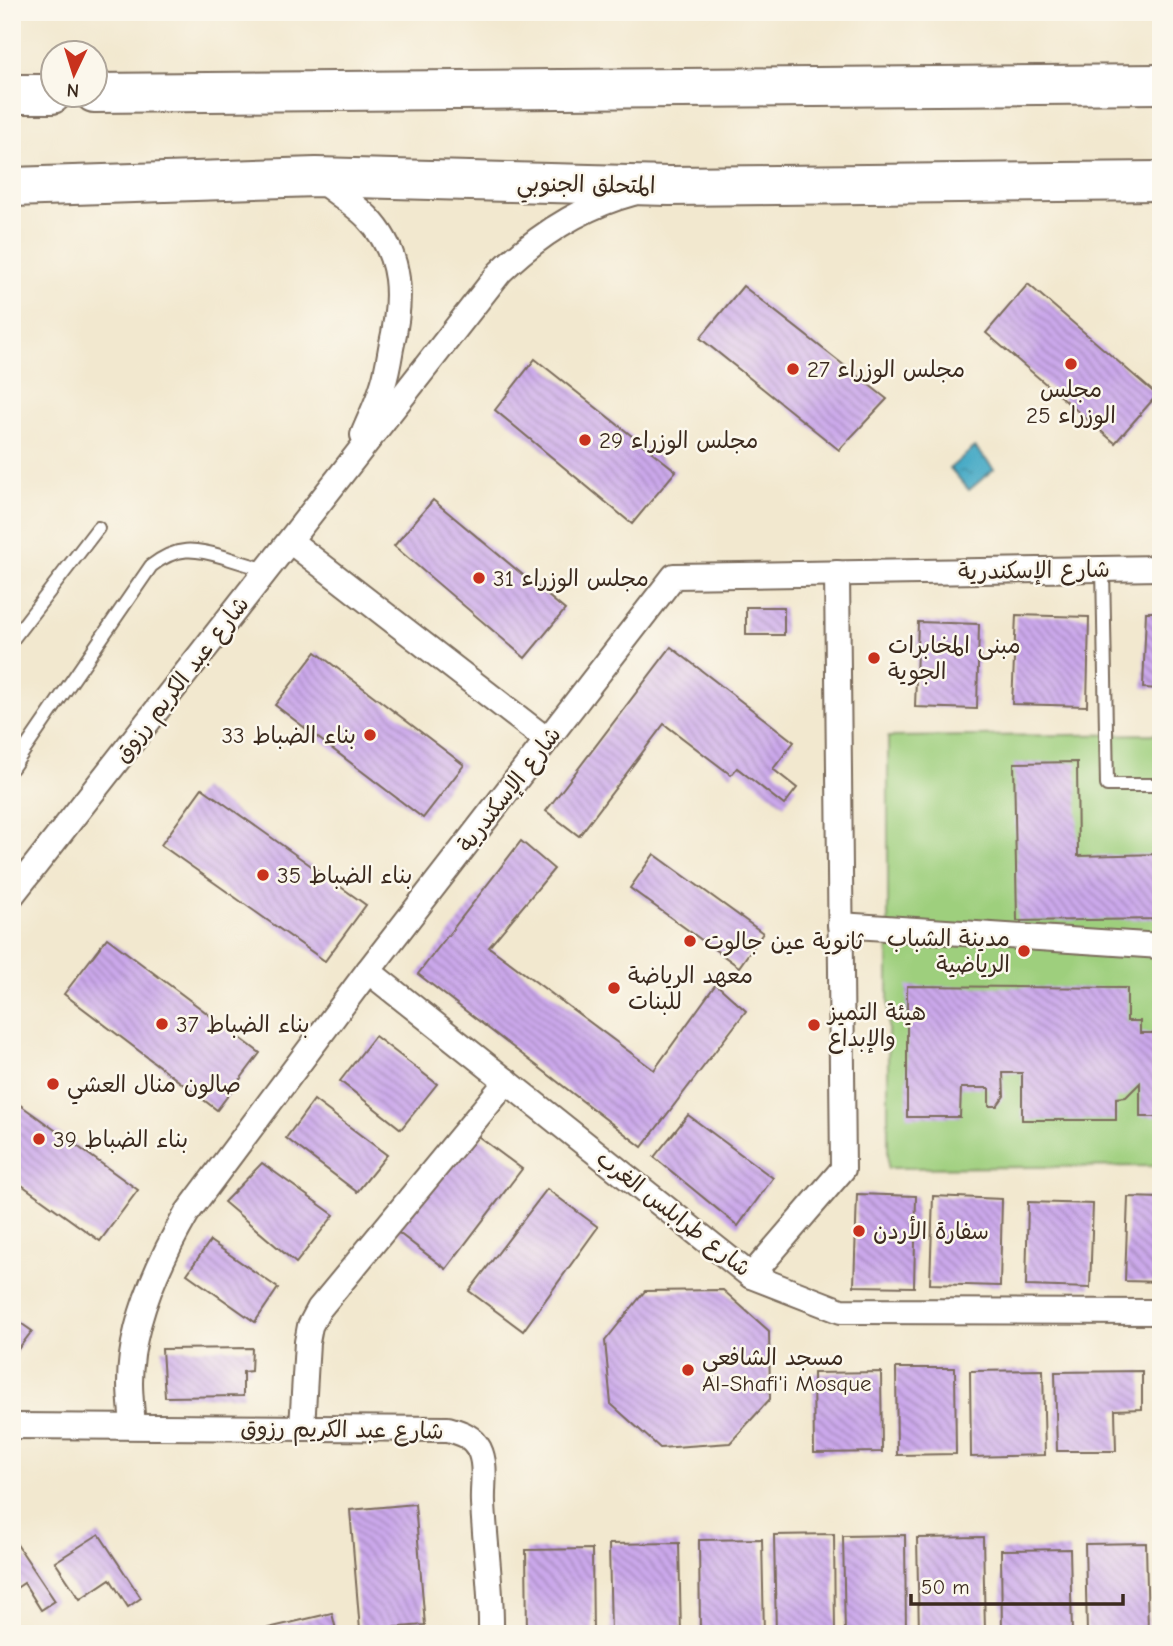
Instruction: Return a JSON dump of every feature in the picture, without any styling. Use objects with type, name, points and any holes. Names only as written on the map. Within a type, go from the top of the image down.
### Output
[{"type":"highway","points":[[108,93],[1161,84]]},
{"type":"highway","points":[[12,94],[38,94]]},
{"type":"highway","name":"المتحلق الجنوبي","points":[[12,187],[316,177],[669,186],[1161,181]]},
{"type":"street","points":[[316,177],[366,217],[378,231],[388,248],[399,284],[397,322],[383,386],[350,464]]},
{"type":"street","points":[[350,464],[500,272],[520,253],[542,236],[589,208],[615,198],[669,186]]},
{"type":"street","name":"شارع عبد الكريم رزوق","points":[[12,895],[350,464]]},
{"type":"street","points":[[290,541],[547,740]]},
{"type":"street","name":"شارع الإسكندرية","points":[[133,1426],[130,1381],[143,1310],[154,1277],[187,1213],[368,971],[674,576],[1161,568]]},
{"type":"street","points":[[751,1276],[843,1169],[837,573]]},
{"type":"street","points":[[841,925],[1161,946]]},
{"type":"street","name":"شارع طرابلس الغرب","points":[[368,971],[751,1276],[841,1311],[1161,1312]]},
{"type":"street","points":[[302,1428],[307,1342],[310,1326],[319,1309],[507,1081]]},
{"type":"street","name":"شارع عبد الكريم رزوق","points":[[12,1426],[448,1429],[463,1433],[473,1440],[483,1463],[483,1503],[492,1634]]},
{"type":"lane","points":[[12,640],[98,528]]},
{"type":"lane","points":[[12,768],[151,566],[173,552],[188,550],[202,551],[267,570]]},
{"type":"lane","points":[[1103,568],[1107,785],[1161,785]]},
{"type":"green space","name":"مدينة الشباب الرياضية","points":[[1161,734],[1161,1166],[888,1168],[888,737]]},
{"type":"water","points":[[975,447],[994,469],[969,490],[950,468]]},
{"type":"building","name":"مجلس الوزراء 25","points":[[1028,284],[1157,395],[1115,443],[986,333]]},
{"type":"building","name":"مجلس الوزراء 27","points":[[743,286],[887,399],[839,450],[700,338]]},
{"type":"building","name":"مجلس الوزراء 29","points":[[535,359],[676,471],[632,524],[495,410]]},
{"type":"building","name":"مجلس الوزراء 31","points":[[433,500],[565,610],[525,658],[394,546]]},
{"type":"building","points":[[746,607],[784,607],[784,635],[746,635]]},
{"type":"building","points":[[1146,612],[1161,612],[1161,689],[1143,688]]},
{"type":"building","points":[[1016,615],[1089,617],[1087,706],[1012,704]]},
{"type":"building","points":[[918,622],[979,624],[977,709],[915,707]]},
{"type":"building","points":[[671,647],[794,742],[773,769],[797,788],[784,805],[737,768],[731,775],[664,724],[579,836],[546,811]]},
{"type":"building","name":"بناء الضباط 33","points":[[316,652],[464,765],[423,818],[275,705]]},
{"type":"building","points":[[1077,762],[1078,856],[1161,854],[1161,919],[1017,921],[1014,763]]},
{"type":"building","name":"بناء الضباط 35","points":[[202,788],[366,905],[325,961],[161,845]]},
{"type":"building","points":[[521,841],[554,869],[489,947],[654,1070],[716,984],[746,1011],[642,1147],[418,974]]},
{"type":"building","points":[[654,854],[763,933],[739,967],[630,888]]},
{"type":"building","name":"بناء الضباط 37","points":[[107,938],[260,1053],[217,1110],[64,994]]},
{"type":"building","points":[[907,986],[1127,988],[1127,1021],[1140,1021],[1140,1033],[1161,1033],[1161,1117],[1140,1117],[1140,1083],[1126,1097],[1116,1098],[1116,1120],[1022,1120],[1022,1073],[1003,1073],[1004,1096],[997,1106],[989,1106],[989,1088],[961,1088],[960,1117],[907,1117]]},
{"type":"building","points":[[375,1036],[437,1084],[401,1129],[340,1081]]},
{"type":"building","name":"بناء الضباط 39","points":[[12,1099],[138,1190],[100,1241],[12,1178]]},
{"type":"building","points":[[314,1100],[387,1155],[357,1192],[286,1138]]},
{"type":"building","points":[[688,1115],[773,1178],[738,1226],[654,1157]]},
{"type":"building","points":[[471,1131],[522,1169],[446,1269],[395,1230]]},
{"type":"building","points":[[262,1163],[334,1215],[296,1263],[224,1202]]},
{"type":"building","points":[[547,1189],[598,1227],[523,1331],[469,1291]]},
{"type":"building","points":[[857,1194],[916,1196],[914,1287],[854,1286]]},
{"type":"building","points":[[933,1196],[1002,1199],[1000,1286],[930,1284]]},
{"type":"building","points":[[1128,1197],[1161,1198],[1161,1282],[1125,1281]]},
{"type":"building","points":[[1028,1202],[1093,1204],[1090,1288],[1026,1286]]},
{"type":"building","points":[[210,1241],[278,1288],[255,1322],[187,1274]]},
{"type":"building","name":"مسجد الشافعي Al-Shafi'i Mosque","points":[[723,1290],[769,1331],[770,1399],[730,1443],[660,1448],[611,1404],[605,1341],[645,1291]]},
{"type":"building","points":[[12,1317],[32,1331],[12,1357]]},
{"type":"building","points":[[252,1348],[251,1371],[243,1372],[243,1396],[165,1397],[162,1349]]},
{"type":"building","points":[[896,1368],[955,1368],[956,1454],[897,1455]]},
{"type":"building","points":[[1043,1370],[1045,1455],[971,1457],[970,1371]]},
{"type":"building","points":[[1142,1371],[1142,1409],[1115,1410],[1116,1451],[1057,1451],[1055,1372]]},
{"type":"building","points":[[881,1372],[882,1452],[814,1453],[813,1373]]},
{"type":"building","points":[[415,1504],[425,1625],[360,1630],[350,1510]]},
{"type":"building","points":[[99,1534],[141,1598],[128,1607],[110,1579],[80,1599],[55,1562]]},
{"type":"building","points":[[834,1534],[835,1634],[776,1634],[774,1535]]},
{"type":"building","points":[[905,1535],[906,1634],[845,1634],[843,1536]]},
{"type":"building","points":[[12,1537],[55,1601],[41,1610],[24,1583],[12,1591]]},
{"type":"building","points":[[983,1537],[985,1632],[919,1633],[917,1538]]},
{"type":"building","points":[[762,1539],[764,1634],[700,1634],[699,1540]]},
{"type":"building","points":[[679,1543],[681,1634],[611,1634],[609,1544]]},
{"type":"building","points":[[1146,1543],[1148,1633],[1087,1634],[1085,1544]]},
{"type":"building","points":[[592,1549],[593,1634],[527,1634],[526,1550]]},
{"type":"building","points":[[1070,1549],[1072,1634],[1002,1634],[1001,1550]]},
{"type":"building","points":[[332,1613],[337,1634],[247,1634],[247,1633]]},
{"type":"place","name":"مجلس الوزراء 25","points":[[1071,364]]},
{"type":"place","name":"مجلس الوزراء 27","points":[[793,369]]},
{"type":"place","name":"مجلس الوزراء 29","points":[[585,440]]},
{"type":"place","name":"مجلس الوزراء 31","points":[[479,578]]},
{"type":"place","name":"مبنى المخابرات الجوية","points":[[874,658]]},
{"type":"place","name":"بناء الضباط 33","points":[[370,735]]},
{"type":"place","name":"بناء الضباط 35","points":[[263,875]]},
{"type":"place","name":"ثانوية عين جالوت","points":[[690,941]]},
{"type":"place","name":"مدينة الشباب الرياضية","points":[[1024,951]]},
{"type":"place","name":"معهد الرياضة للبنات","points":[[614,988]]},
{"type":"place","name":"بناء الضباط 37","points":[[162,1024]]},
{"type":"place","name":"هيئة التميز والإبداع","points":[[814,1025]]},
{"type":"place","name":"صالون منال العشي","points":[[53,1084]]},
{"type":"place","name":"بناء الضباط 39","points":[[39,1139]]},
{"type":"place","name":"سفارة الأردن","points":[[859,1231]]},
{"type":"place","name":"مسجد الشافعي Al-Shafi'i Mosque","points":[[688,1370]]}]
